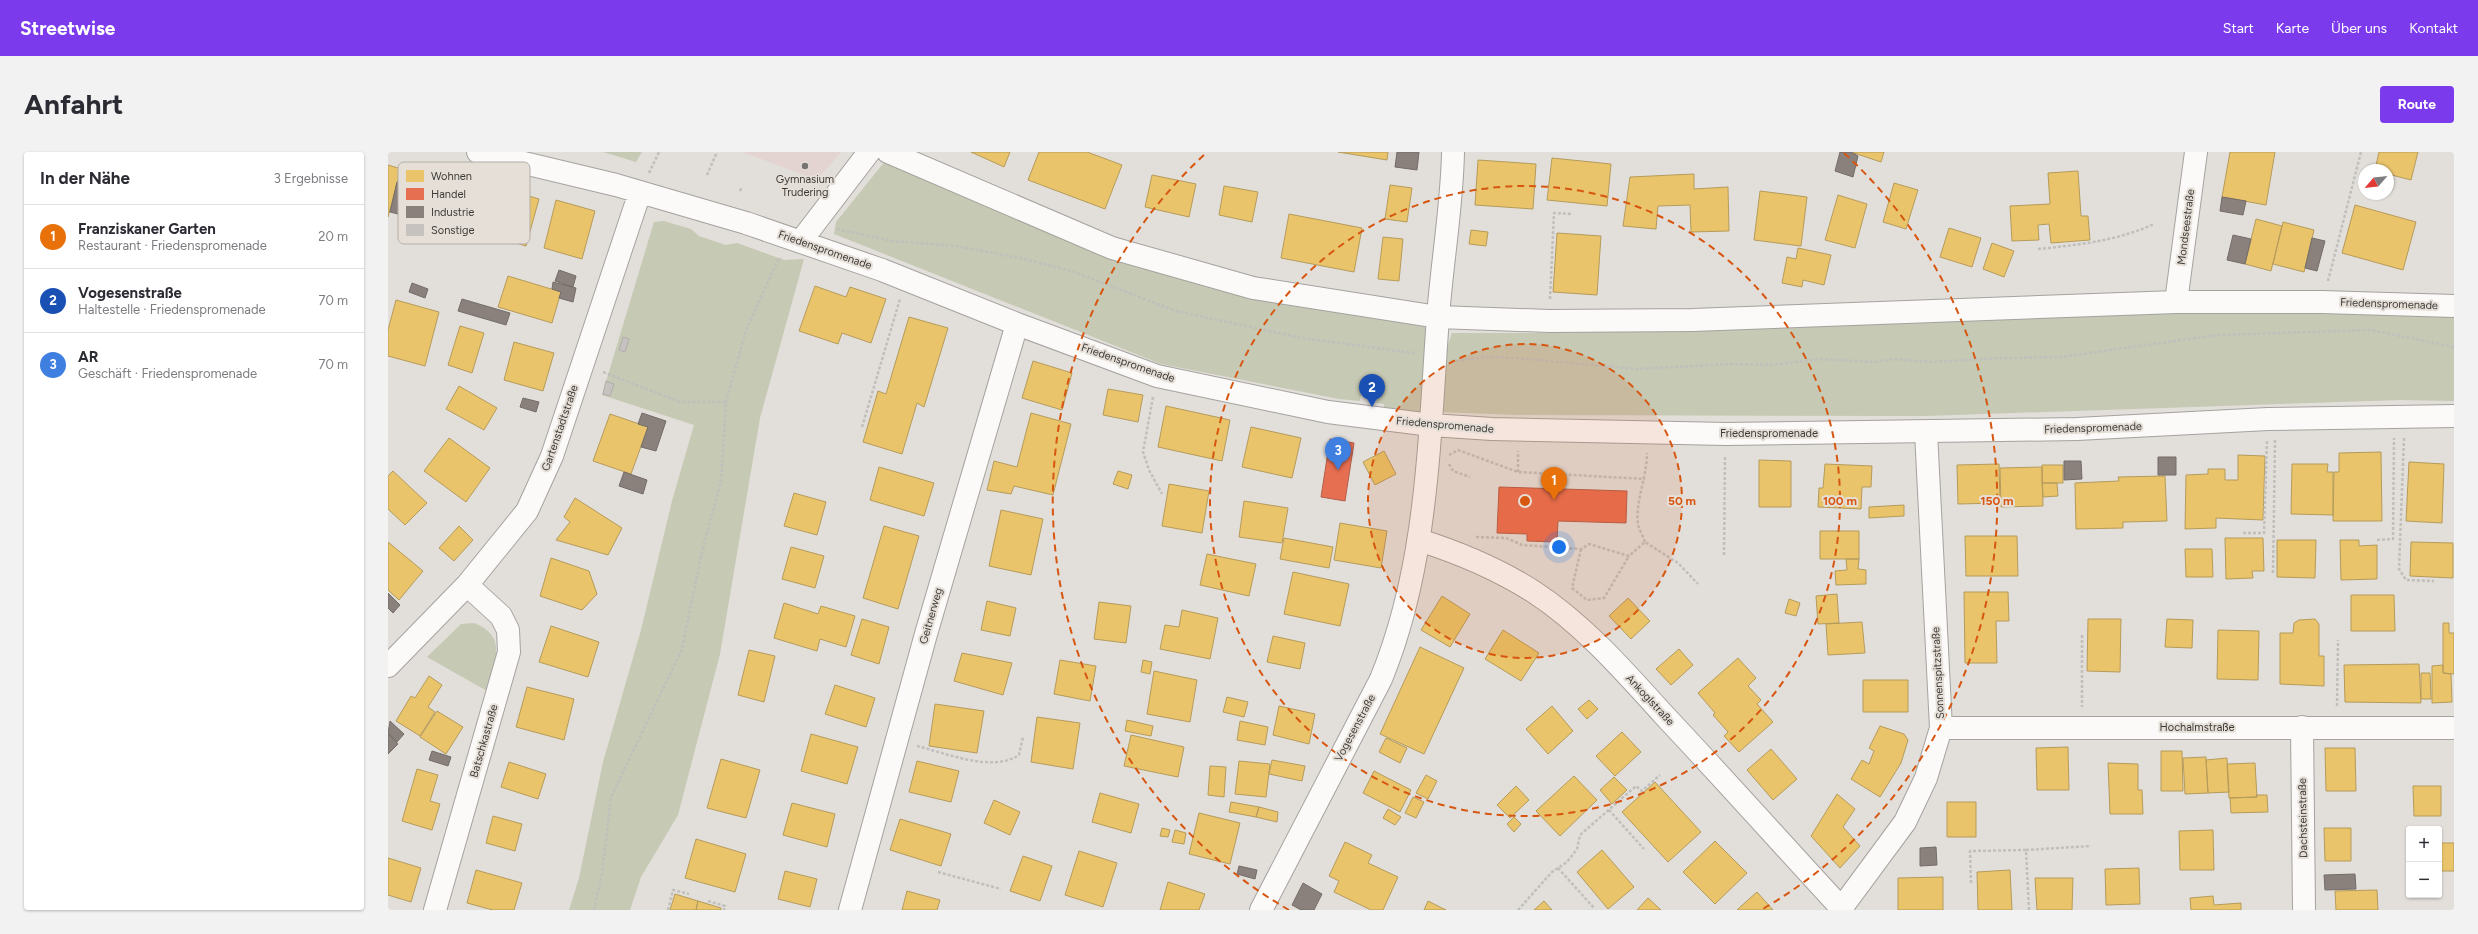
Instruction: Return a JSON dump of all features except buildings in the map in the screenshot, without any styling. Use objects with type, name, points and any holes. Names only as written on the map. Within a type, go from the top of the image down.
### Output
[{"type":"street","name":"Friedenspromenade","points":[[478,152],[518,162]]},
{"type":"street","points":[[801,241],[869,152]]},
{"type":"street","name":"Friedenspromenade","points":[[888,152],[1112,248],[1253,288],[1438,317],[1549,321],[1694,320],[2176,302],[2322,302],[2454,306]]},
{"type":"street","name":"Vogesenstraße","points":[[1261,910],[1381,679],[1394,646],[1419,540],[1431,426],[1438,317],[1453,152]]},
{"type":"street","name":"Mondseestraße","points":[[2176,302],[2196,152]]},
{"type":"street","name":"Friedenspromenade","points":[[530,165],[640,192],[733,218],[801,241],[906,280],[1017,324],[1157,376],[1321,411],[1431,426],[1726,434],[1926,432],[2124,427],[2272,419],[2454,416]]},
{"type":"street","name":"Gartenstadtstraße","points":[[388,666],[467,585],[526,511],[552,456],[640,192]]},
{"type":"street","name":"Geitnerweg","points":[[850,910],[896,740],[1017,324]]},
{"type":"street","name":"Sonnenspitzstraße","points":[[1841,910],[1905,822],[1926,778],[1941,728],[1926,432]]},
{"type":"street","name":"Ankoglstraße","points":[[1419,540],[1459,552],[1510,578],[1535,593],[1578,627],[1650,699],[1841,910]]},
{"type":"street","name":"Batschkastraße","points":[[435,910],[509,652],[508,630],[501,616],[467,585]]},
{"type":"street","name":"Dachsteinstraße","points":[[2302,727],[2304,910]]},
{"type":"street","name":"Hochalmstraße","points":[[1941,728],[2454,728]]},
{"type":"path","points":[[649,172],[659,152]]},
{"type":"path","points":[[707,175],[717,152]]},
{"type":"path","points":[[2322,302],[2361,152]]},
{"type":"path","points":[[740,191],[742,187]]},
{"type":"path","points":[[1549,321],[1554,213],[1573,214]]},
{"type":"path","points":[[2038,249],[2085,244],[2136,232],[2154,224]]},
{"type":"path","points":[[594,910],[602,874],[612,797],[682,649],[702,552],[721,481],[726,402],[746,330],[778,260],[801,241]]},
{"type":"path","points":[[862,427],[906,280]]},
{"type":"path","points":[[582,363],[680,402],[726,402]]},
{"type":"path","points":[[1157,376],[1143,452],[1149,470],[1162,494]]},
{"type":"path","points":[[2377,540],[2394,539],[2399,416]]},
{"type":"path","points":[[2399,416],[2399,569],[2406,580],[2434,581]]},
{"type":"path","points":[[2243,533],[2264,533],[2272,419]]},
{"type":"path","points":[[2272,419],[2273,573]]},
{"type":"path","points":[[1646,432],[1647,471],[1639,502],[1638,524],[1645,542],[1678,563],[1698,584]]},
{"type":"path","points":[[1724,555],[1726,434]]},
{"type":"path","points":[[1446,458],[1458,450],[1518,472],[1645,479]]},
{"type":"path","points":[[1475,537],[1506,538],[1522,545],[1581,549],[1589,544],[1629,556]]},
{"type":"path","points":[[1581,549],[1572,588],[1587,600],[1604,598],[1629,556],[1645,542]]},
{"type":"path","points":[[2082,635],[2083,700]]},
{"type":"path","points":[[2337,727],[2338,640]]},
{"type":"path","points":[[896,740],[991,764],[1009,762],[1019,756],[1023,737]]},
{"type":"path","points":[[1518,910],[1558,868],[1567,862],[1577,849],[1580,835],[1636,786],[1642,791],[1660,775]]},
{"type":"path","points":[[1609,810],[1644,849]]},
{"type":"path","points":[[1971,883],[1970,851],[2026,850],[2091,846]]},
{"type":"path","points":[[2026,850],[2029,910]]},
{"type":"path","points":[[1558,868],[1594,908]]},
{"type":"path","points":[[938,872],[1002,888]]},
{"type":"path","points":[[668,910],[673,890],[689,894]]},
{"type":"path","points":[[708,901],[725,906],[724,910]]},
{"type":"shaded area","name":"Gymnasium Trudering","points":[[743,152],[841,152],[817,180]]},
{"type":"green space","points":[[603,152],[642,152],[636,162]]},
{"type":"green space","points":[[886,160],[1253,294],[1426,327],[1421,413],[1384,408],[1384,404],[1376,403],[1377,397],[1361,395],[1360,401],[1339,399],[1161,364],[834,234],[836,222]]},
{"type":"green space","points":[[664,221],[691,229],[699,236],[726,245],[737,243],[784,260],[804,259],[760,418],[720,654],[678,815],[641,877],[630,910],[569,910],[579,878],[603,762],[641,630],[672,501],[694,425],[602,395],[654,222]]},
{"type":"green space","points":[[2178,309],[2454,315],[2454,401],[2401,400],[1925,416],[1516,415],[1438,412],[1444,356],[1452,333],[1547,333]]},
{"type":"green space","points":[[474,623],[492,635],[495,643],[495,660],[487,691],[427,657],[461,624]]},
{"type":"place","name":"Gymnasium Trudering","points":[[805,166]]},
{"type":"place","name":"Vogesenstraße","points":[[1372,407]]},
{"type":"place","name":"AR","points":[[1338,470]]},
{"type":"place","name":"Franziskaner Garten","points":[[1554,500]]}]
